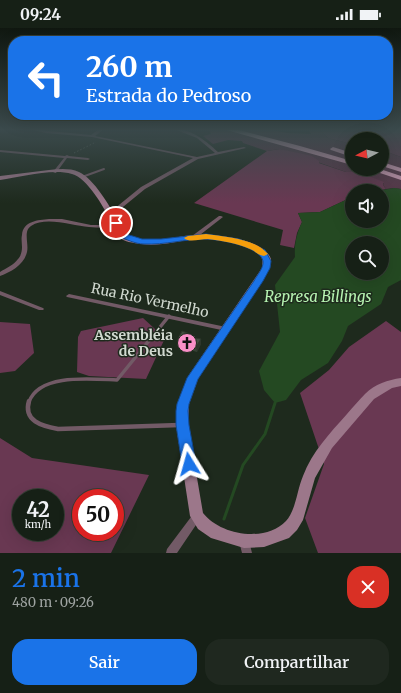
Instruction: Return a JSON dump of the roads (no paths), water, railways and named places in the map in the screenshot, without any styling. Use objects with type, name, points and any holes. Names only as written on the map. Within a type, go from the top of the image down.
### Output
[{"type":"highway","points":[[320,154],[345,161]]},
{"type":"highway","points":[[389,166],[401,170]]},
{"type":"highway","points":[[389,174],[401,178]]},
{"type":"main road","points":[[0,178],[55,172],[74,172],[82,177],[110,213],[120,234],[141,242],[165,241],[194,237],[227,239],[246,244],[262,252],[267,261],[266,268],[259,281],[193,378],[183,404],[182,425],[197,516],[210,530],[245,547],[284,533],[292,526],[298,515],[309,477],[319,457],[328,444],[370,396],[389,384],[401,382]]},
{"type":"street","points":[[34,154],[88,159]]},
{"type":"street","points":[[176,154],[197,158]]},
{"type":"street","points":[[110,213],[116,210],[143,188],[197,158],[215,154]]},
{"type":"street","points":[[55,172],[67,156]]},
{"type":"street","points":[[194,237],[221,217]]},
{"type":"street","points":[[0,274],[17,263],[23,257],[25,229],[30,224],[50,220],[84,225],[117,226]]},
{"type":"street","points":[[0,293],[41,309]]},
{"type":"street","name":"Rua Rio Vermelho","points":[[69,296],[226,329]]},
{"type":"street","points":[[171,553],[197,516]]},
{"type":"lane","points":[[82,177],[104,169]]},
{"type":"lane","points":[[169,316],[117,380],[60,381],[45,384],[32,394],[27,407],[28,414],[36,421],[50,428],[58,429],[182,425]]},
{"type":"water","name":"Represa Billings","points":[[389,189],[401,189],[401,280],[388,287],[381,304],[348,326],[342,341],[328,363],[301,380],[286,400],[275,403],[264,390],[259,371],[280,332],[275,285],[295,257],[296,239],[302,222],[298,213],[320,212],[345,200],[345,228],[389,228]]},
{"type":"waterway","points":[[224,519],[243,465],[265,434],[275,403]]},
{"type":"place","name":"Assembléia de Deus","points":[[187,343]]}]
